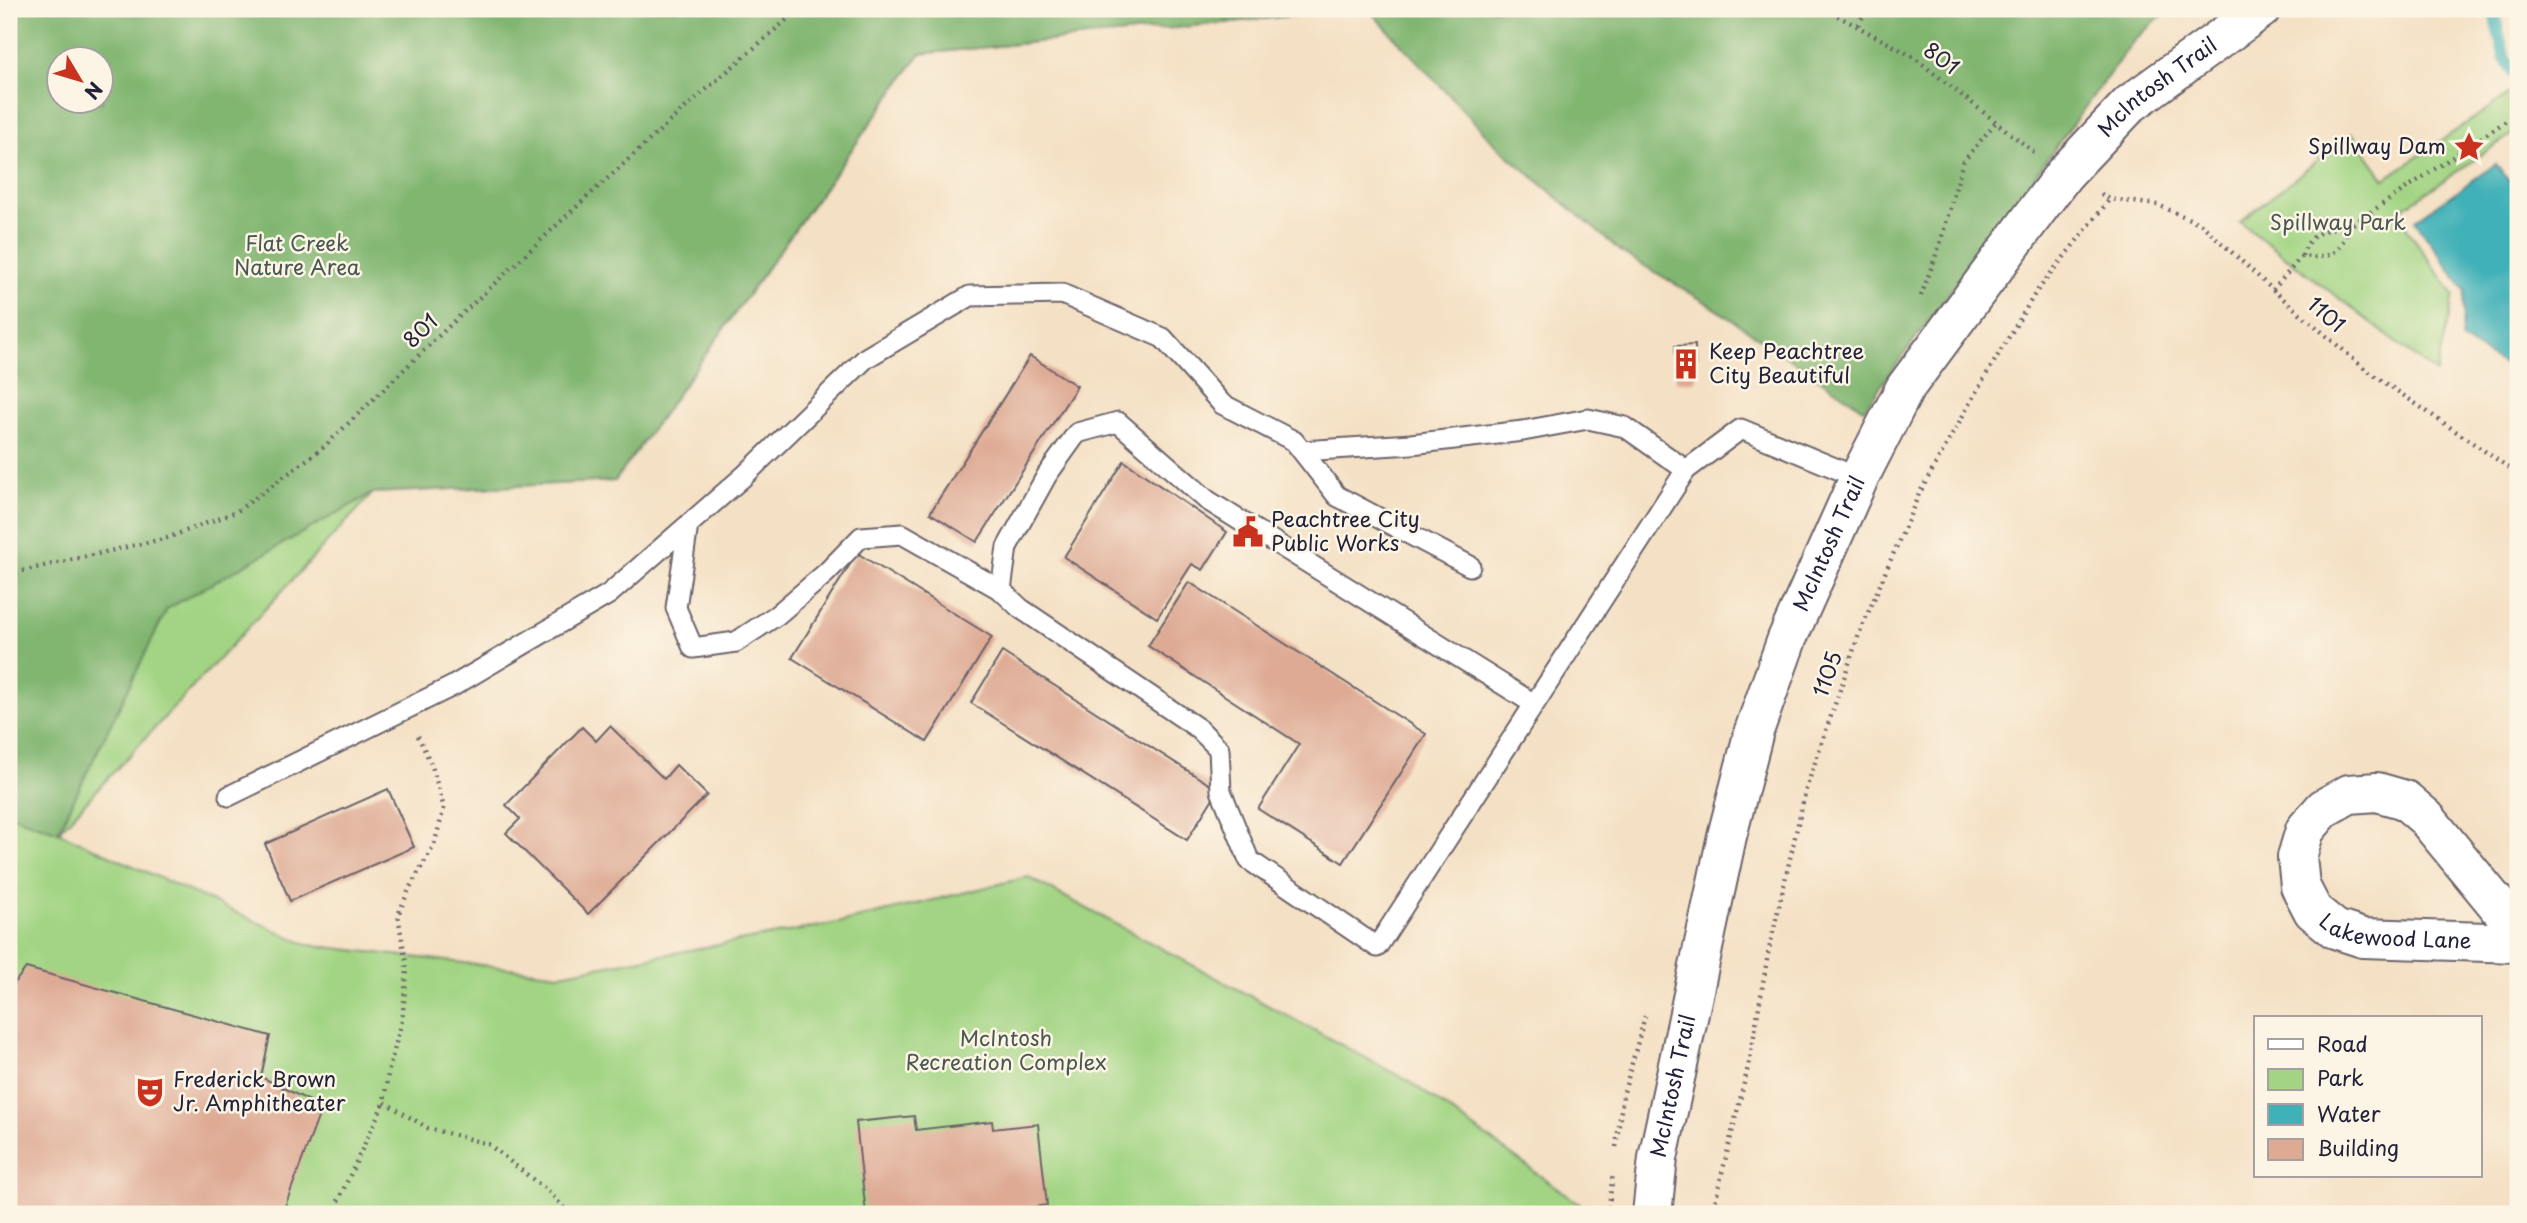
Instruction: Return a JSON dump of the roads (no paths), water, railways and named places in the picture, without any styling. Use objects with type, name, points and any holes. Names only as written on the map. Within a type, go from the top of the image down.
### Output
[{"type":"street","name":"McIntosh Trail","points":[[1652,1214],[1661,1145],[1727,836],[1754,731],[1787,639],[1859,478],[1905,388],[2064,174],[2130,104],[2261,9]]},
{"type":"street","name":"Lakewood Lane","points":[[2518,929],[2426,818],[2405,800],[2377,792],[2349,794],[2324,808],[2305,830],[2297,857],[2300,886],[2313,911],[2335,929],[2363,938],[2518,943]]},
{"type":"lane","points":[[229,796],[453,686],[609,594],[744,476],[866,358],[970,296],[1062,294],[1163,338],[1222,404],[1294,441],[1337,496],[1470,566]]},
{"type":"lane","points":[[1302,451],[1411,444],[1522,431],[1588,419],[1625,427],[1686,470]]},
{"type":"lane","points":[[1001,590],[1007,547],[1047,475],[1077,433],[1118,422],[1207,500],[1534,704]]},
{"type":"lane","points":[[688,525],[677,608],[693,648],[736,642],[776,615],[827,573],[861,537],[902,534],[1001,590],[1020,608],[1199,729],[1219,749],[1221,791],[1249,860],[1377,947],[1686,470],[1741,429],[1859,478]]},
{"type":"water","points":[[2496,164],[2509,181],[2518,175],[2518,372],[2461,339],[2465,291],[2415,220]]},
{"type":"waterway","points":[[2493,9],[2505,59],[2518,79]]},
{"type":"place","name":"Spillway Dam","points":[[2469,147]]},
{"type":"place","name":"Keep Peachtree City Beautiful","points":[[1686,364]]},
{"type":"place","name":"Peachtree City Public Works","points":[[1248,532]]},
{"type":"place","name":"Frederick Brown Jr. Amphitheater","points":[[150,1092]]},
{"type":"park label","name":"Spillway Park","points":[[2338,223]]},
{"type":"park label","name":"Flat Creek Nature Area","points":[[297,256]]},
{"type":"park label","name":"McIntosh Recreation Complex","points":[[1006,1051]]}]
